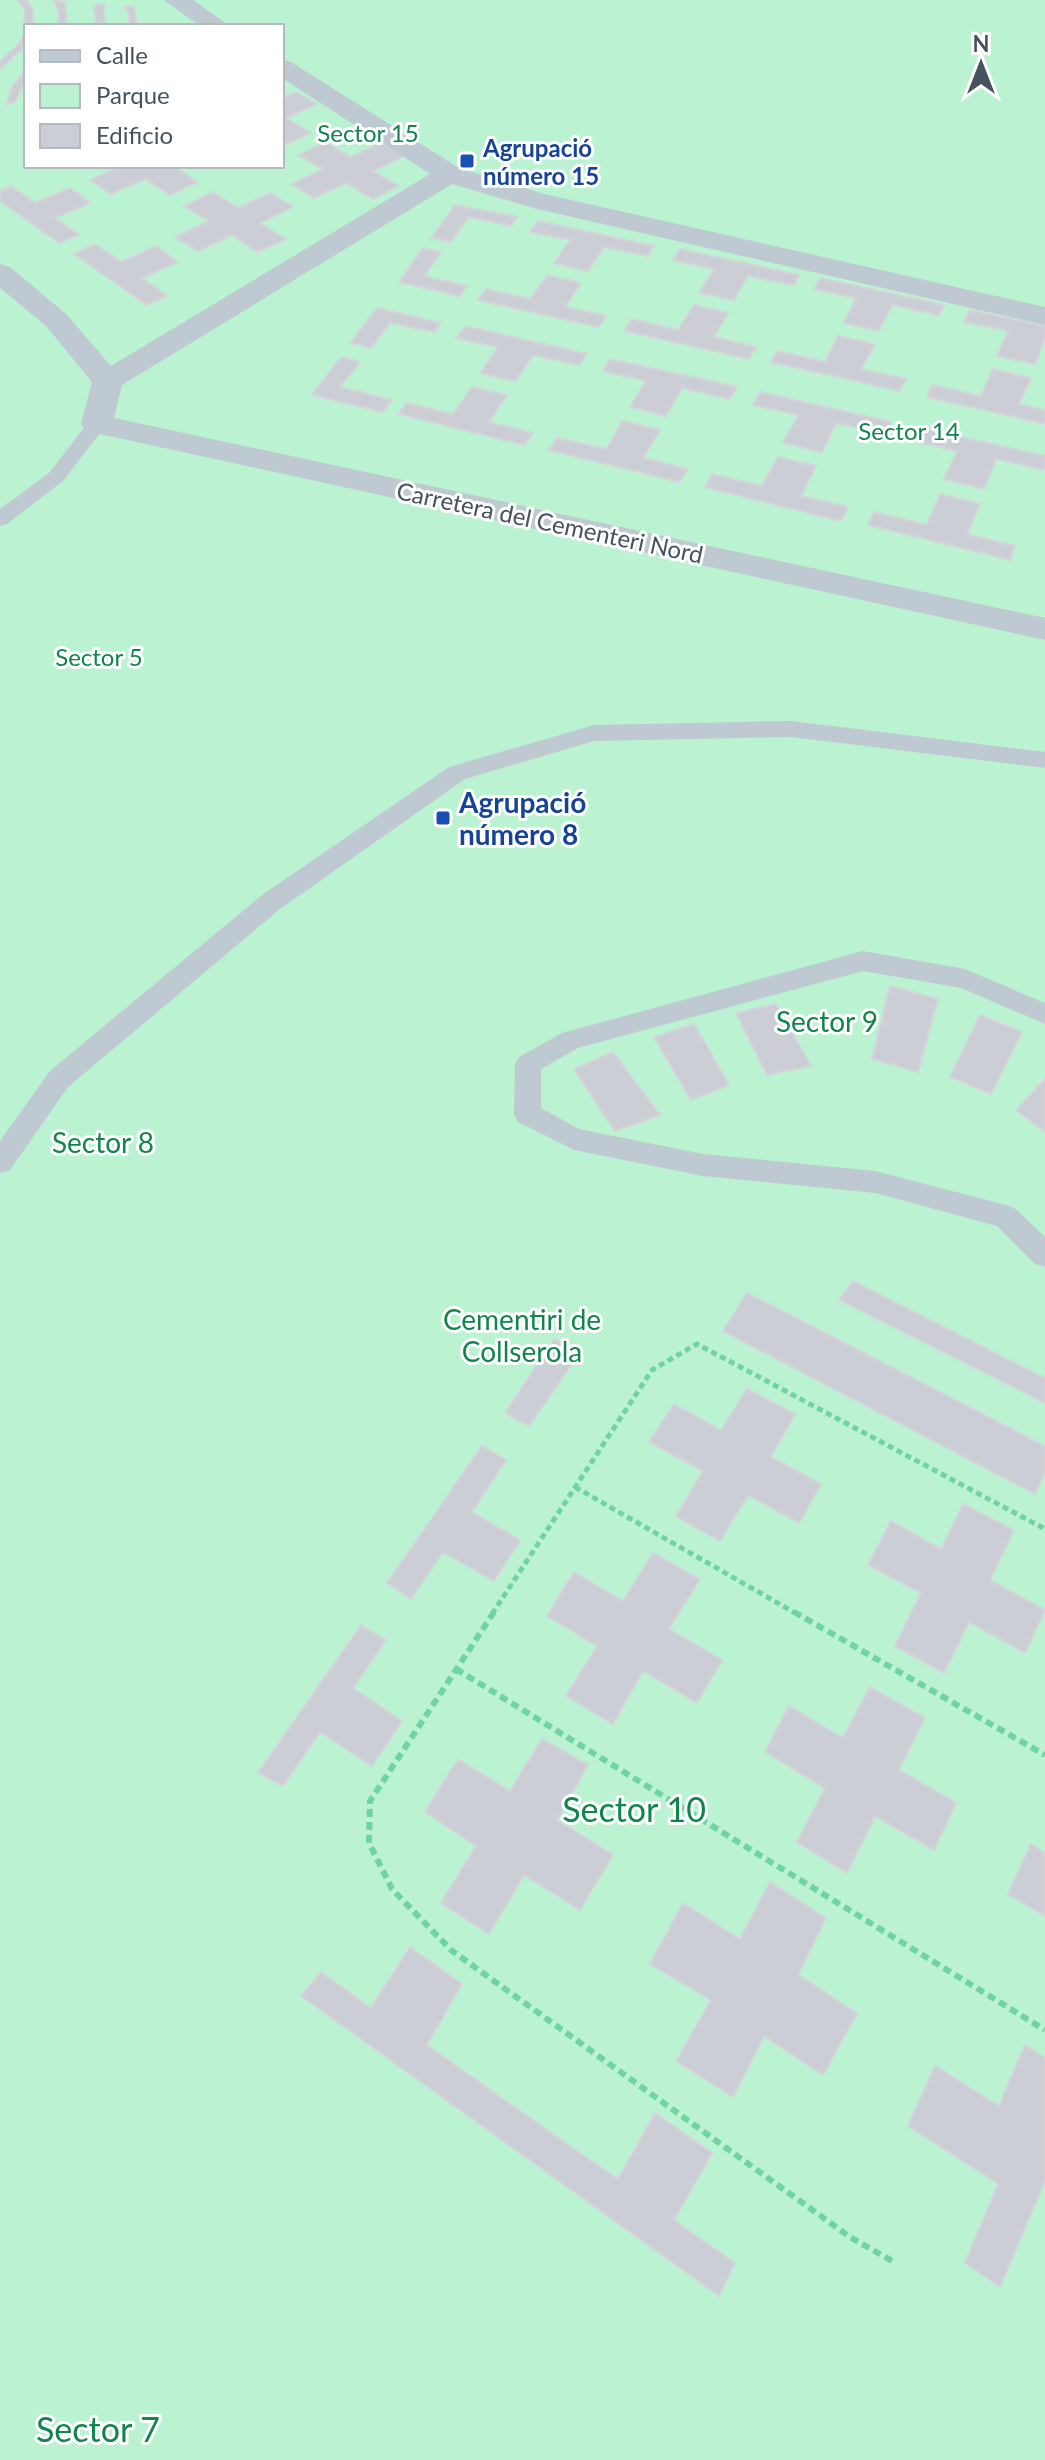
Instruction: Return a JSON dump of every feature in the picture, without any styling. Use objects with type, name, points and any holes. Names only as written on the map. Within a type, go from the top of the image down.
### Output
[{"type":"street","points":[[176,0],[214,24]]},
{"type":"street","points":[[284,68],[449,174],[537,201],[1045,316]]},
{"type":"street","points":[[97,424],[108,381],[449,174]]},
{"type":"street","points":[[0,273],[56,320],[108,381]]},
{"type":"street","name":"Carretera del Cementeri Nord","points":[[97,424],[1045,629]]},
{"type":"lane","points":[[0,519],[56,477],[97,424]]},
{"type":"lane","points":[[0,1162],[59,1079],[271,902],[457,773],[594,733],[791,729],[1045,760]]},
{"type":"lane","points":[[1045,1014],[965,979],[863,961],[571,1040],[528,1064],[527,1114],[574,1139],[703,1165],[875,1182],[1006,1217],[1045,1255]]},
{"type":"path","points":[[892,2261],[850,2237],[451,1950],[392,1889],[369,1843],[370,1801],[652,1370],[697,1344],[1045,1529]]},
{"type":"path","points":[[575,1487],[1045,1755]]},
{"type":"path","points":[[456,1669],[1045,2030]]},
{"type":"green space","name":"Cementiri de Collserola","points":[[0,0],[1045,0],[1045,2460],[0,2460]]},
{"type":"building","points":[[18,0],[26,0],[32,8],[34,24],[24,24],[25,10]]},
{"type":"building","points":[[54,0],[65,2],[67,24],[59,24]]},
{"type":"building","points":[[104,4],[105,24],[96,24],[94,6]]},
{"type":"building","points":[[134,6],[137,24],[129,24],[129,13],[124,7]]},
{"type":"building","points":[[24,34],[23,48],[0,69],[0,61],[19,44]]},
{"type":"building","points":[[24,72],[24,83],[15,102],[7,104],[12,87]]},
{"type":"building","points":[[296,92],[317,104],[286,118],[311,133],[285,145],[284,144],[284,97]]},
{"type":"building","points":[[326,142],[351,157],[381,143],[404,156],[373,171],[399,186],[373,199],[346,183],[314,198],[292,184],[323,169],[298,155]]},
{"type":"building","points":[[117,168],[177,168],[197,182],[170,195],[145,179],[111,194],[90,180]]},
{"type":"building","points":[[11,186],[35,203],[70,188],[90,203],[55,218],[79,235],[59,243],[0,201],[0,191]]},
{"type":"building","points":[[213,192],[238,208],[270,193],[293,207],[260,223],[286,239],[258,252],[232,235],[198,251],[175,237],[209,221],[184,206]]},
{"type":"building","points":[[455,205],[517,217],[511,226],[469,217],[451,242],[431,238]]},
{"type":"building","points":[[538,221],[654,246],[648,256],[604,247],[588,271],[554,263],[570,240],[530,232]]},
{"type":"building","points":[[95,244],[121,262],[156,246],[178,262],[142,278],[167,296],[147,305],[74,254]]},
{"type":"building","points":[[423,248],[441,252],[424,276],[467,286],[460,296],[399,282]]},
{"type":"building","points":[[680,249],[799,275],[794,285],[748,276],[734,300],[699,293],[714,269],[673,260]]},
{"type":"building","points":[[548,275],[581,283],[565,307],[606,316],[598,327],[478,300],[486,289],[530,299]]},
{"type":"building","points":[[820,278],[944,305],[939,315],[892,305],[879,331],[844,323],[856,298],[814,289]]},
{"type":"building","points":[[694,305],[728,313],[714,337],[756,347],[749,359],[625,331],[632,319],[678,330]]},
{"type":"building","points":[[377,308],[441,323],[435,332],[390,323],[371,348],[350,343]]},
{"type":"building","points":[[970,310],[1045,326],[1045,338],[1035,364],[997,356],[1008,331],[964,322]]},
{"type":"building","points":[[465,326],[587,354],[579,365],[533,355],[515,381],[480,373],[498,347],[456,338]]},
{"type":"building","points":[[838,336],[875,344],[861,369],[906,379],[900,391],[771,362],[778,351],[825,362]]},
{"type":"building","points":[[341,357],[360,362],[340,387],[392,400],[383,412],[312,395]]},
{"type":"building","points":[[610,359],[737,387],[730,399],[682,388],[666,416],[630,407],[646,381],[603,371]]},
{"type":"building","points":[[993,369],[1031,378],[1019,404],[1045,410],[1045,424],[927,397],[932,385],[981,396]]},
{"type":"building","points":[[472,387],[507,395],[489,422],[533,433],[524,445],[398,414],[407,403],[453,414]]},
{"type":"building","points":[[760,392],[891,422],[885,434],[836,423],[822,452],[783,443],[798,415],[753,405]]},
{"type":"building","points":[[623,421],[660,430],[643,458],[688,469],[680,482],[549,450],[557,438],[606,449]]},
{"type":"building","points":[[917,427],[1045,456],[1045,470],[996,459],[984,489],[944,479],[957,451],[911,440]]},
{"type":"building","points":[[778,457],[816,466],[801,496],[848,507],[841,521],[705,487],[712,474],[762,486]]},
{"type":"building","points":[[940,494],[980,504],[967,534],[1015,546],[1010,560],[868,525],[874,512],[927,525]]},
{"type":"building","points":[[890,986],[938,999],[918,1072],[872,1059]]},
{"type":"building","points":[[776,1004],[811,1066],[767,1075],[736,1013]]},
{"type":"building","points":[[980,1015],[1022,1032],[991,1094],[950,1077]]},
{"type":"building","points":[[694,1024],[729,1085],[691,1100],[654,1037]]},
{"type":"building","points":[[613,1052],[660,1115],[615,1131],[574,1069]]},
{"type":"building","points":[[1045,1079],[1045,1132],[1016,1110]]},
{"type":"building","points":[[853,1281],[1045,1378],[1045,1403],[839,1300]]},
{"type":"building","points":[[747,1293],[1045,1446],[1045,1473],[1035,1494],[723,1331]]},
{"type":"building","points":[[554,1339],[579,1354],[529,1426],[505,1413]]},
{"type":"building","points":[[747,1389],[795,1414],[771,1457],[821,1484],[799,1523],[748,1495],[720,1541],[676,1516],[703,1471],[649,1442],[674,1404],[721,1430]]},
{"type":"building","points":[[482,1446],[506,1460],[472,1512],[520,1540],[494,1581],[443,1552],[411,1599],[387,1583]]},
{"type":"building","points":[[963,1504],[1014,1530],[990,1580],[1045,1610],[1025,1653],[969,1622],[944,1673],[895,1646],[921,1593],[868,1565],[891,1521],[941,1549]]},
{"type":"building","points":[[653,1553],[700,1579],[669,1629],[722,1660],[697,1703],[643,1671],[613,1724],[566,1696],[597,1646],[547,1616],[574,1572],[623,1601]]},
{"type":"building","points":[[361,1625],[386,1640],[353,1688],[402,1721],[372,1766],[320,1732],[283,1786],[258,1773]]},
{"type":"building","points":[[870,1687],[925,1718],[899,1770],[956,1803],[934,1850],[875,1816],[847,1873],[797,1842],[825,1788],[765,1752],[789,1706],[843,1738]]},
{"type":"building","points":[[542,1739],[588,1765],[557,1820],[613,1855],[580,1910],[524,1875],[489,1934],[441,1903],[476,1846],[425,1812],[458,1759],[510,1791]]},
{"type":"building","points":[[1031,1844],[1045,1853],[1045,1916],[1008,1894]]},
{"type":"building","points":[[770,1882],[826,1918],[798,1975],[857,2013],[823,2075],[764,2036],[733,2097],[676,2061],[711,2000],[650,1964],[683,1903],[740,1939]]},
{"type":"building","points":[[410,1947],[462,1984],[427,2045],[618,2179],[655,2113],[712,2153],[674,2220],[735,2263],[719,2296],[301,1996],[321,1972],[371,2008]]},
{"type":"building","points":[[1025,2045],[1045,2058],[1045,2181],[1000,2287],[965,2263],[998,2184],[908,2126],[935,2066],[999,2106]]},
{"type":"place","name":"Agrupació número 15","points":[[467,161]]},
{"type":"place","name":"Agrupació número 8","points":[[443,818]]},
{"type":"park label","name":"Sector 15","points":[[368,132]]},
{"type":"park label","name":"Sector 14","points":[[909,430]]},
{"type":"park label","name":"Sector 5","points":[[99,656]]},
{"type":"park label","name":"Sector 9","points":[[827,1021]]},
{"type":"park label","name":"Sector 8","points":[[103,1142]]},
{"type":"park label","name":"Sector 10","points":[[634,1808]]},
{"type":"park label","name":"Sector 7","points":[[98,2428]]}]
